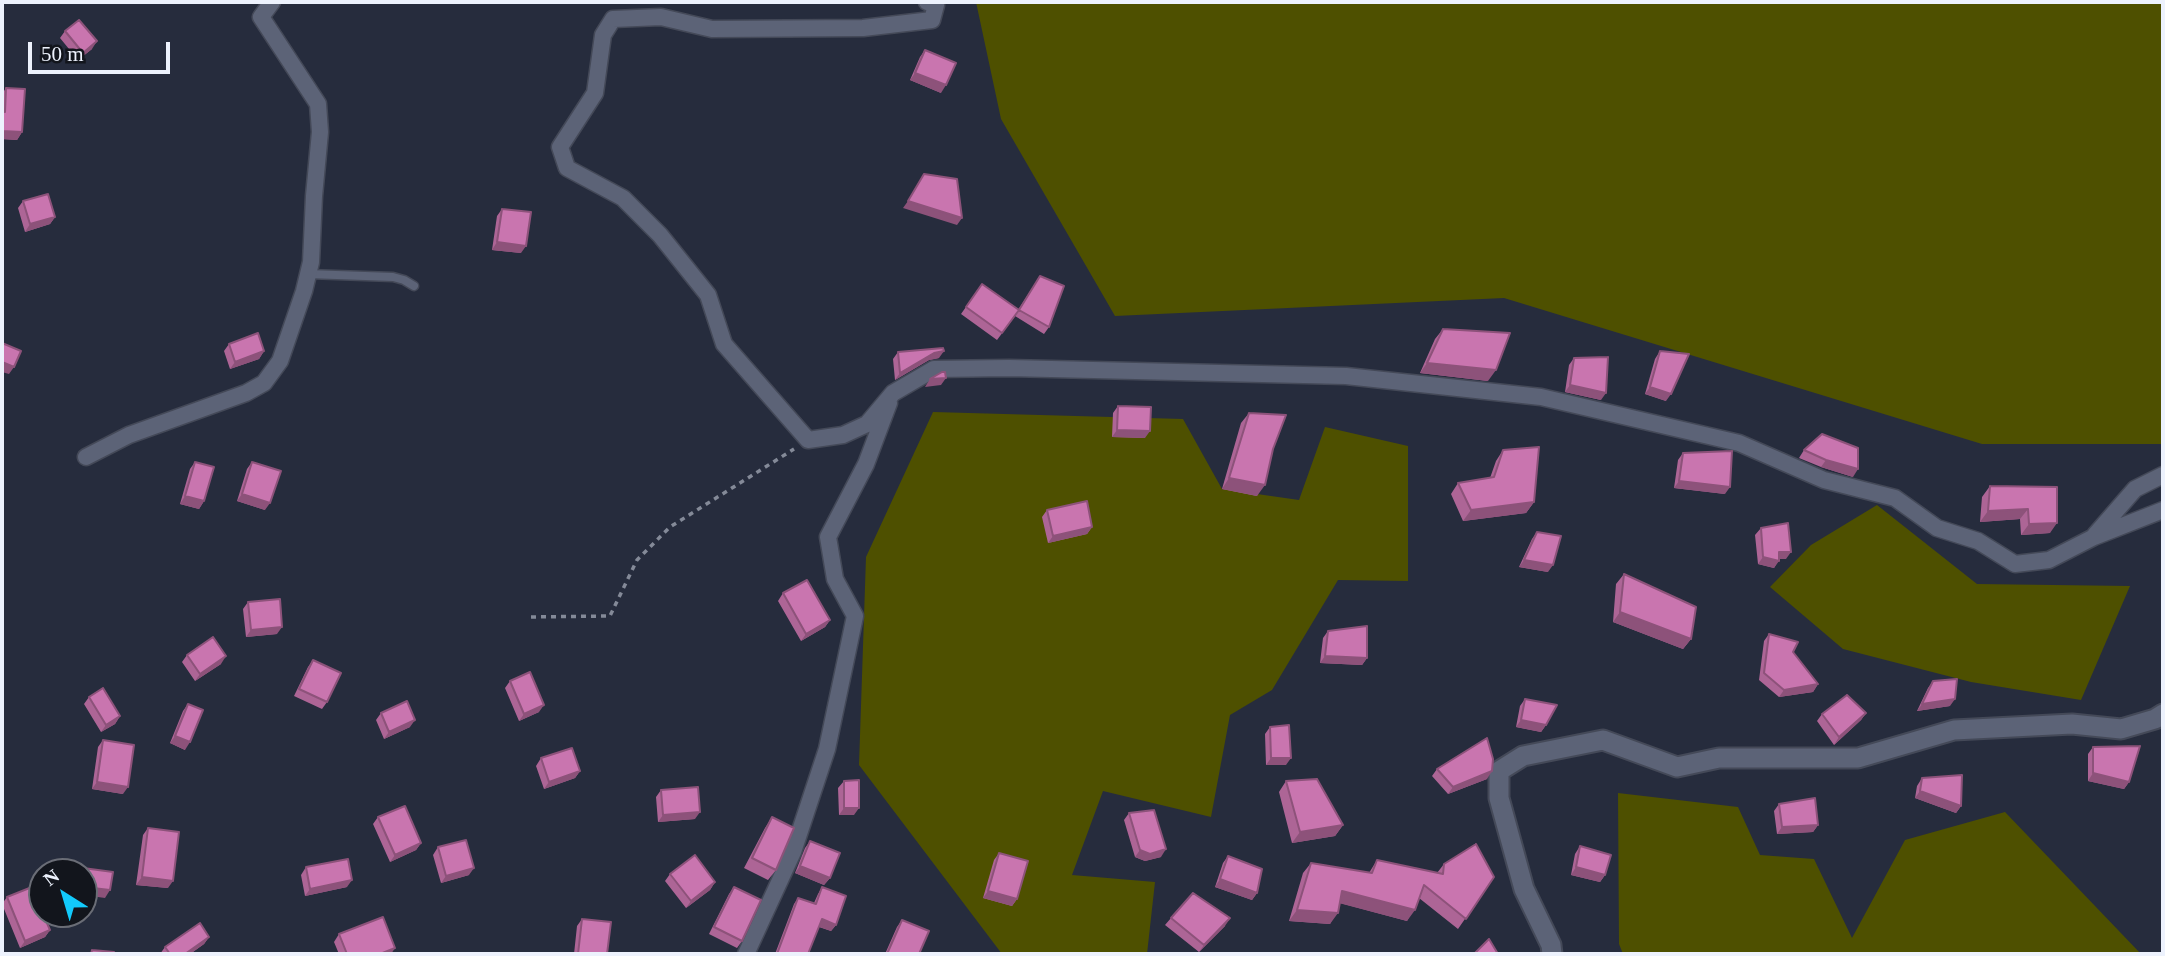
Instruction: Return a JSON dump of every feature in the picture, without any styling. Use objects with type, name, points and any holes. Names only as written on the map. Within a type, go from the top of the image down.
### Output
[{"type":"street","points":[[86,457],[129,435],[246,393],[264,383],[280,361],[311,262],[320,132],[318,104],[261,17],[272,2]]},
{"type":"street","points":[[927,2],[936,5],[932,20],[863,29],[712,29],[660,17],[613,19],[603,35],[595,93],[560,147],[568,168],[623,198],[660,235],[708,295],[724,344],[808,440],[843,435],[867,424],[893,393],[934,369],[1009,368],[1346,376],[1541,397],[1739,443],[1824,480],[1895,498],[1937,528],[1978,541],[2015,564],[2049,560],[2094,537],[2163,510]]},
{"type":"street","points":[[746,954],[793,852],[827,748],[855,616],[835,579],[828,537],[866,464],[893,393]]},
{"type":"street","points":[[2094,537],[2135,489],[2163,475]]},
{"type":"street","points":[[1552,954],[1551,945],[1524,889],[1499,798],[1499,771],[1523,756],[1603,740],[1677,767],[1719,758],[1858,758],[1954,730],[2072,724],[2121,729],[2163,714]]},
{"type":"lane","points":[[308,275],[393,277],[404,279],[414,286]]},
{"type":"path","points":[[531,617],[610,616],[637,561],[670,527],[808,440]]},
{"type":"shaded area","points":[[976,2],[2163,2],[2163,444],[1982,444],[1504,298],[1115,316],[1001,119]]},
{"type":"shaded area","points":[[933,412],[1183,419],[1222,489],[1299,500],[1325,427],[1408,446],[1408,581],[1338,580],[1272,690],[1230,715],[1211,817],[1103,791],[1072,875],[1155,882],[1147,954],[1002,954],[859,765],[866,557]]},
{"type":"shaded area","points":[[1877,505],[1977,584],[2130,586],[2081,700],[1971,682],[1843,649],[1770,587],[1811,545]]},
{"type":"shaded area","points":[[1618,793],[1738,807],[1760,855],[1814,859],[1852,938],[1905,840],[2005,812],[2141,954],[1623,954],[1619,944]]},
{"type":"building","points":[[79,20],[97,41],[83,53],[65,31]]},
{"type":"building","points":[[925,50],[956,63],[946,85],[915,73]]},
{"type":"building","points":[[6,88],[25,89],[22,132],[2,131]]},
{"type":"building","points":[[924,174],[957,179],[962,218],[908,201]]},
{"type":"building","points":[[48,194],[55,217],[30,224],[23,201]]},
{"type":"building","points":[[502,209],[531,212],[526,246],[497,242]]},
{"type":"building","points":[[1040,276],[1064,286],[1049,327],[1019,310]]},
{"type":"building","points":[[982,284],[1019,310],[1002,333],[966,307]]},
{"type":"building","points":[[1443,329],[1510,333],[1496,370],[1427,363]]},
{"type":"building","points":[[258,333],[264,351],[235,362],[229,344]]},
{"type":"building","points":[[2,343],[21,351],[14,367],[2,362]]},
{"type":"building","points":[[943,348],[944,351],[934,353],[900,373],[898,352]]},
{"type":"building","points":[[1660,351],[1689,354],[1671,394],[1650,387]]},
{"type":"building","points":[[1608,357],[1606,393],[1570,385],[1574,358]]},
{"type":"building","points":[[945,372],[946,378],[930,379]]},
{"type":"building","points":[[1118,406],[1151,407],[1150,431],[1117,430]]},
{"type":"building","points":[[1249,413],[1286,415],[1273,449],[1265,485],[1229,478]]},
{"type":"building","points":[[1822,434],[1858,448],[1858,469],[1826,460],[1804,450]]},
{"type":"building","points":[[1539,447],[1534,502],[1471,510],[1458,483],[1494,477],[1503,450]]},
{"type":"building","points":[[1732,451],[1730,487],[1679,481],[1683,453]]},
{"type":"building","points":[[195,462],[214,467],[204,501],[185,496]]},
{"type":"building","points":[[252,462],[281,471],[270,503],[242,494]]},
{"type":"building","points":[[1990,486],[2057,487],[2057,523],[2029,524],[2028,509],[1988,511]]},
{"type":"building","points":[[1087,501],[1092,527],[1053,536],[1047,510]]},
{"type":"building","points":[[1788,523],[1791,552],[1779,552],[1779,561],[1763,557],[1761,528]]},
{"type":"building","points":[[1537,532],[1561,536],[1553,565],[1524,560]]},
{"type":"building","points":[[1624,574],[1696,607],[1691,639],[1620,612]]},
{"type":"building","points":[[807,580],[830,620],[806,634],[783,593]]},
{"type":"building","points":[[280,599],[282,627],[251,630],[248,602]]},
{"type":"building","points":[[1367,626],[1367,658],[1325,656],[1328,631]]},
{"type":"building","points":[[1769,634],[1798,642],[1793,652],[1818,684],[1784,690],[1764,673]]},
{"type":"building","points":[[213,637],[226,656],[200,674],[187,655]]},
{"type":"building","points":[[313,660],[341,673],[327,702],[299,689]]},
{"type":"building","points":[[530,672],[544,705],[524,714],[510,681]]},
{"type":"building","points":[[1957,679],[1955,699],[1922,704],[1933,681]]},
{"type":"building","points":[[103,688],[120,716],[106,725],[89,697]]},
{"type":"building","points":[[1847,695],[1866,713],[1839,737],[1822,714]]},
{"type":"building","points":[[1525,699],[1557,705],[1546,725],[1521,720]]},
{"type":"building","points":[[407,701],[415,720],[389,732],[381,713]]},
{"type":"building","points":[[188,704],[203,710],[190,742],[175,736]]},
{"type":"building","points":[[1289,725],[1291,758],[1271,758],[1270,727]]},
{"type":"building","points":[[1487,738],[1493,759],[1492,771],[1453,787],[1437,769]]},
{"type":"building","points":[[103,740],[134,745],[128,787],[97,782]]},
{"type":"building","points":[[2140,746],[2129,782],[2093,773],[2093,747]]},
{"type":"building","points":[[572,748],[580,771],[549,782],[541,758]]},
{"type":"building","points":[[1962,775],[1961,806],[1920,791],[1922,778]]},
{"type":"building","points":[[1317,779],[1343,825],[1300,832],[1286,781]]},
{"type":"building","points":[[859,780],[859,808],[844,808],[844,781]]},
{"type":"building","points":[[698,787],[700,812],[663,815],[661,790]]},
{"type":"building","points":[[1815,798],[1818,825],[1782,827],[1779,804]]},
{"type":"building","points":[[405,806],[421,843],[395,855],[378,817]]},
{"type":"building","points":[[1154,810],[1166,849],[1150,854],[1140,850],[1129,813]]},
{"type":"building","points":[[772,817],[794,828],[776,870],[752,858]]},
{"type":"building","points":[[148,828],[179,832],[173,881],[142,877]]},
{"type":"building","points":[[466,840],[474,868],[446,876],[438,847]]},
{"type":"building","points":[[810,841],[840,853],[830,878],[800,866]]},
{"type":"building","points":[[1476,844],[1494,877],[1466,919],[1424,885],[1415,910],[1342,891],[1338,913],[1297,910],[1311,863],[1372,873],[1377,860],[1443,874],[1444,864]]},
{"type":"building","points":[[1580,846],[1611,855],[1605,875],[1576,867]]},
{"type":"building","points":[[999,853],[1028,861],[1017,899],[988,891]]},
{"type":"building","points":[[695,855],[715,882],[691,901],[670,874]]},
{"type":"building","points":[[1228,856],[1262,869],[1257,893],[1220,879]]},
{"type":"building","points":[[348,859],[352,880],[310,889],[306,867]]},
{"type":"building","points":[[98,870],[113,872],[110,890],[98,889]]},
{"type":"building","points":[[734,887],[761,900],[742,941],[714,927]]},
{"type":"building","points":[[822,887],[846,896],[836,925],[822,919],[808,954],[777,954],[798,898],[816,904]]},
{"type":"building","points":[[28,889],[28,928],[50,930],[25,941],[7,897]]},
{"type":"building","points":[[1193,893],[1230,918],[1204,945],[1171,918]]},
{"type":"building","points":[[383,917],[395,948],[380,954],[347,954],[339,934]]},
{"type":"building","points":[[582,919],[611,922],[607,954],[578,954]]},
{"type":"building","points":[[902,920],[929,931],[919,954],[887,954]]},
{"type":"building","points":[[200,923],[209,937],[185,954],[170,954],[165,947]]},
{"type":"building","points":[[1489,939],[1498,954],[1474,954]]},
{"type":"building","points":[[92,950],[114,952],[91,954]]}]
